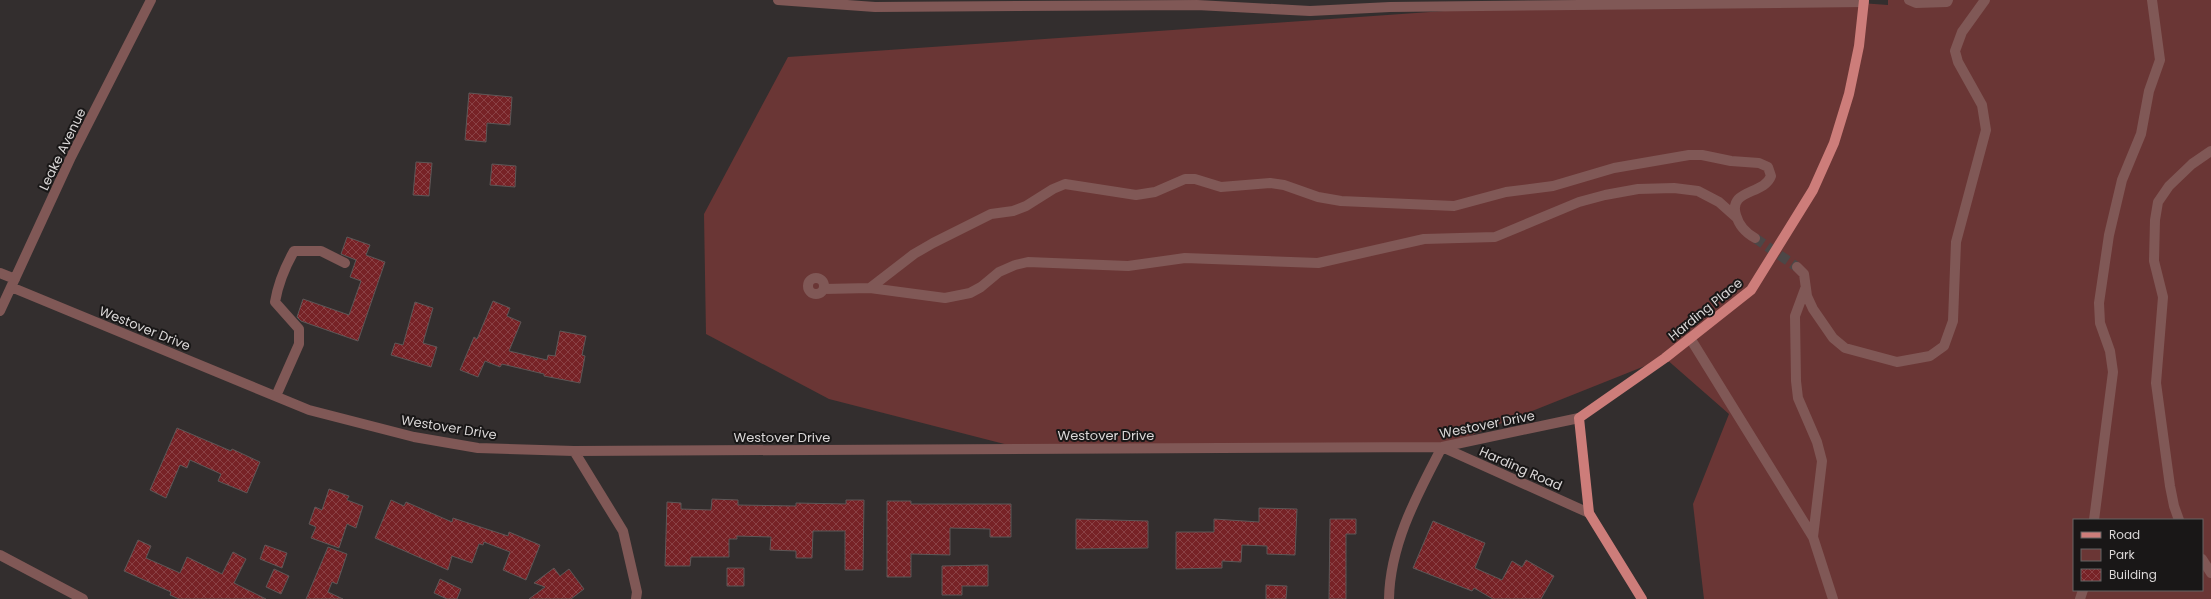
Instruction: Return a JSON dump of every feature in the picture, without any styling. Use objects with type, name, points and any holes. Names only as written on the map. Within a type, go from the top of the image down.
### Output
[{"type":"main road","name":"Harding Place","points":[[1579,418],[1690,338],[1751,290],[1813,190],[1834,143],[1850,94],[1859,46],[1864,1]]},
{"type":"main road","points":[[1579,418],[1589,513],[1642,599]]},
{"type":"street","name":"Leake Avenue","points":[[0,311],[71,157],[151,0]]},
{"type":"street","points":[[778,0],[875,7],[1197,3],[1310,12],[1390,7],[1864,1]]},
{"type":"street","points":[[1909,0],[1916,3],[1947,2],[1948,0]]},
{"type":"street","points":[[1796,267],[1804,274],[1808,300],[1813,309],[1833,338],[1845,348],[1897,362],[1930,356],[1940,350],[1947,341],[1953,321],[1956,242],[1986,130],[1982,104],[1958,62],[1955,51],[1962,32],[1985,0]]},
{"type":"street","points":[[2094,519],[2113,372],[2110,351],[2100,323],[2099,303],[2109,235],[2120,187],[2141,134],[2149,91],[2160,60],[2152,0]]},
{"type":"street","points":[[2179,519],[2172,496],[2156,383],[2163,297],[2154,261],[2155,220],[2158,202],[2169,186],[2192,164],[2211,151]]},
{"type":"street","points":[[870,288],[914,254],[933,243],[991,214],[1013,211],[1026,206],[1052,189],[1065,184],[1136,195],[1155,192],[1185,179],[1195,179],[1221,187],[1270,183],[1284,185],[1318,197],[1341,201],[1454,206],[1506,192],[1543,188],[1614,168],[1695,155],[1731,161],[1764,164],[1770,171],[1770,180],[1763,187],[1746,192],[1738,198],[1735,205],[1738,219]]},
{"type":"street","points":[[824,289],[870,288],[940,298],[951,297],[975,290],[999,272],[1010,266],[1034,262],[1128,266],[1185,258],[1318,262],[1424,239],[1495,236],[1575,204],[1605,194],[1638,188],[1674,188],[1698,191],[1719,202],[1738,219],[1745,231],[1755,238]]},
{"type":"street","points":[[276,396],[299,344],[299,329],[275,302],[277,291],[286,265],[294,252],[321,251],[345,263]]},
{"type":"street","name":"Westover Drive","points":[[0,273],[13,283],[310,410],[414,437],[478,448],[574,451],[1442,447],[1579,418]]},
{"type":"street","points":[[1805,287],[1795,316],[1796,381],[1798,398],[1817,442],[1822,461],[1814,537]]},
{"type":"street","points":[[1690,338],[1814,537],[1833,599]]},
{"type":"street","points":[[1389,599],[1390,577],[1408,512],[1442,447]]},
{"type":"street","name":"Harding Road","points":[[1442,447],[1589,513]]},
{"type":"street","points":[[574,451],[623,531],[637,592],[636,599]]},
{"type":"street","points":[[0,555],[82,599]]},
{"type":"street","points":[[2203,561],[2211,573]]},
{"type":"green space","points":[[1602,0],[1819,0],[1888,5],[1888,0],[2211,0],[2211,599],[1704,599],[1693,504],[1729,414],[1665,358],[1442,447],[1028,450],[829,399],[706,334],[704,214],[788,57]]},
{"type":"building","points":[[469,93],[512,97],[510,125],[487,123],[486,142],[465,140]]},
{"type":"building","points":[[416,162],[432,163],[429,196],[413,195]]},
{"type":"building","points":[[492,164],[516,166],[515,187],[490,185]]},
{"type":"building","points":[[347,237],[370,245],[366,255],[385,262],[358,341],[301,321],[297,317],[303,299],[349,315],[361,281],[350,277],[356,260],[341,254]]},
{"type":"building","points":[[493,301],[510,308],[507,316],[521,322],[509,351],[547,360],[548,355],[555,356],[560,331],[586,336],[582,355],[585,356],[580,383],[544,376],[544,374],[502,364],[500,367],[485,361],[478,377],[460,370],[474,337],[477,339]]},
{"type":"building","points":[[415,302],[433,308],[423,343],[437,347],[431,367],[391,355],[395,343],[403,345]]},
{"type":"building","points":[[177,428],[231,451],[232,449],[260,462],[247,493],[218,481],[221,474],[190,460],[187,468],[180,465],[166,498],[150,490]]},
{"type":"building","points":[[329,489],[349,496],[347,500],[363,506],[356,528],[347,524],[339,548],[311,538],[316,527],[309,524],[315,507],[322,510]]},
{"type":"building","points":[[712,499],[738,500],[738,505],[796,506],[796,503],[846,504],[846,500],[864,500],[863,570],[845,570],[845,531],[813,531],[812,558],[796,558],[796,551],[770,550],[771,537],[737,536],[737,539],[729,539],[729,557],[691,557],[690,566],[665,566],[667,502],[681,503],[681,509],[711,510]]},
{"type":"building","points":[[391,500],[404,506],[406,502],[452,522],[453,518],[508,536],[509,532],[540,545],[526,580],[503,570],[510,552],[484,542],[483,545],[479,544],[472,563],[452,556],[448,570],[375,538]]},
{"type":"building","points":[[887,501],[911,501],[911,504],[1011,504],[1011,537],[990,537],[990,529],[950,528],[950,555],[911,554],[911,577],[887,577]]},
{"type":"building","points":[[1259,508],[1297,509],[1295,555],[1267,554],[1267,546],[1242,545],[1241,562],[1222,561],[1222,568],[1176,569],[1176,532],[1214,532],[1214,519],[1259,522]]},
{"type":"building","points":[[1076,519],[1148,521],[1148,548],[1076,549]]},
{"type":"building","points":[[1330,519],[1356,519],[1356,534],[1346,534],[1346,599],[1329,599]]},
{"type":"building","points":[[1433,521],[1485,543],[1475,568],[1502,580],[1512,561],[1522,567],[1526,560],[1554,576],[1541,599],[1493,599],[1474,588],[1472,591],[1413,568]]},
{"type":"building","points":[[138,540],[151,546],[146,558],[180,573],[187,557],[222,574],[233,552],[246,559],[234,583],[266,599],[179,599],[170,595],[171,592],[124,571]]},
{"type":"building","points":[[265,545],[287,553],[282,568],[260,559]]},
{"type":"building","points":[[328,547],[347,554],[337,584],[332,582],[328,592],[343,599],[306,599]]},
{"type":"building","points":[[988,565],[988,586],[962,586],[962,595],[942,595],[942,566]]},
{"type":"building","points":[[554,568],[560,576],[569,569],[584,589],[571,599],[529,599],[545,587],[534,583]]},
{"type":"building","points":[[727,568],[744,568],[744,586],[727,586]]},
{"type":"building","points":[[274,569],[289,576],[281,594],[266,587]]},
{"type":"building","points":[[440,579],[461,589],[457,599],[447,599],[434,593]]},
{"type":"building","points":[[1266,585],[1287,586],[1286,599],[1266,599]]},
{"type":"tunnel","points":[[1755,238],[1797,267]]}]
